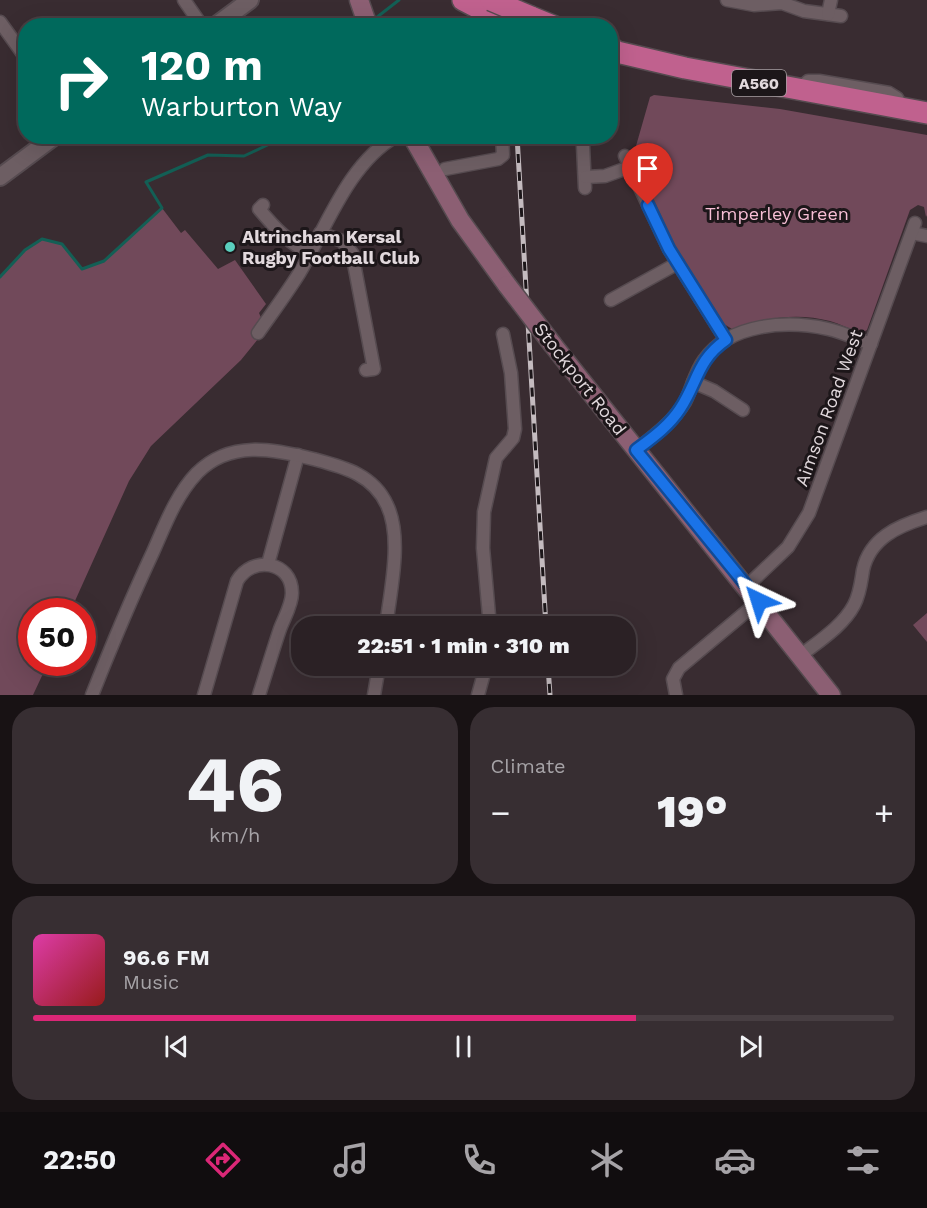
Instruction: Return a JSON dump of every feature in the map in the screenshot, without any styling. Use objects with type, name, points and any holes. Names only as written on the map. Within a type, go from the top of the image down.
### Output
[{"type":"highway","points":[[463,0],[491,7],[516,18]]},
{"type":"highway","name":"A560","points":[[618,51],[685,69],[927,113]]},
{"type":"main road","name":"Stockport Road","points":[[417,144],[460,220],[507,285],[831,695]]},
{"type":"street","points":[[184,0],[196,18]]},
{"type":"street","points":[[237,18],[250,0]]},
{"type":"street","points":[[727,0],[754,4],[782,3],[804,11],[841,16]]},
{"type":"street","points":[[828,14],[831,0]]},
{"type":"street","points":[[0,22],[18,47]]},
{"type":"street","points":[[0,177],[44,144]]},
{"type":"street","points":[[258,333],[310,254],[320,233],[360,169],[384,144]]},
{"type":"street","points":[[445,169],[498,159],[503,155],[502,144]]},
{"type":"street","points":[[583,146],[586,182],[605,176],[628,161],[678,264],[726,340]]},
{"type":"street","points":[[263,205],[259,209],[277,231],[289,243],[310,254]]},
{"type":"street","name":"Aimson Road West","points":[[747,587],[782,554],[809,513],[914,228],[927,236]]},
{"type":"street","points":[[320,233],[342,241],[352,253],[374,369],[366,370]]},
{"type":"street","points":[[610,300],[678,264]]},
{"type":"street","points":[[636,450],[674,417],[708,355],[726,340],[758,328],[794,326],[830,329],[871,344]]},
{"type":"street","points":[[489,616],[483,548],[484,512],[496,458],[513,438],[516,429],[512,373],[501,342]]},
{"type":"street","points":[[693,382],[714,391],[745,411]]},
{"type":"street","points":[[92,695],[148,563],[188,484],[210,463],[237,452],[263,448],[298,455],[347,469],[360,475],[376,488],[388,506],[395,541],[387,616]]},
{"type":"street","points":[[268,564],[298,455]]},
{"type":"street","points":[[800,656],[842,621],[853,607],[865,562],[877,541],[897,529],[927,517]]},
{"type":"street","points":[[204,695],[237,581],[248,568],[268,564],[286,575],[292,594],[259,695]]},
{"type":"street","points":[[676,695],[673,679],[679,668],[759,601]]},
{"type":"street","points":[[374,695],[377,676]]},
{"type":"street","points":[[478,695],[483,676]]},
{"type":"green space","name":"Timperley Green","points":[[654,95],[780,109],[927,135],[927,215],[926,217],[924,207],[918,205],[910,210],[867,330],[861,333],[830,321],[805,317],[768,319],[732,329],[724,324],[675,246],[635,159],[634,153],[650,97]]},
{"type":"green space","points":[[162,208],[181,233],[185,230],[218,269],[235,260],[266,304],[259,313],[266,329],[241,360],[151,446],[129,481],[76,598],[18,598],[18,676],[42,676],[33,695],[0,695],[0,277],[25,250],[42,239],[62,244],[82,269],[104,261]]},
{"type":"green space","points":[[927,613],[927,642],[913,625]]},
{"type":"waterway","points":[[376,18],[399,0]]},
{"type":"waterway","points":[[0,277],[25,250],[42,239],[62,244],[82,269],[104,261],[162,208],[146,182],[208,155],[244,156],[270,144]]},
{"type":"railway","points":[[515,0],[516,18]]},
{"type":"railway","points":[[517,144],[545,616]]},
{"type":"railway","points":[[549,676],[550,695]]},
{"type":"place","name":"Altrincham Kersal Rugby Football Club","points":[[230,247]]},
{"type":"route","points":[[648,205],[669,249],[726,340],[715,348],[702,363],[679,411],[668,424],[636,450],[759,601]]}]
